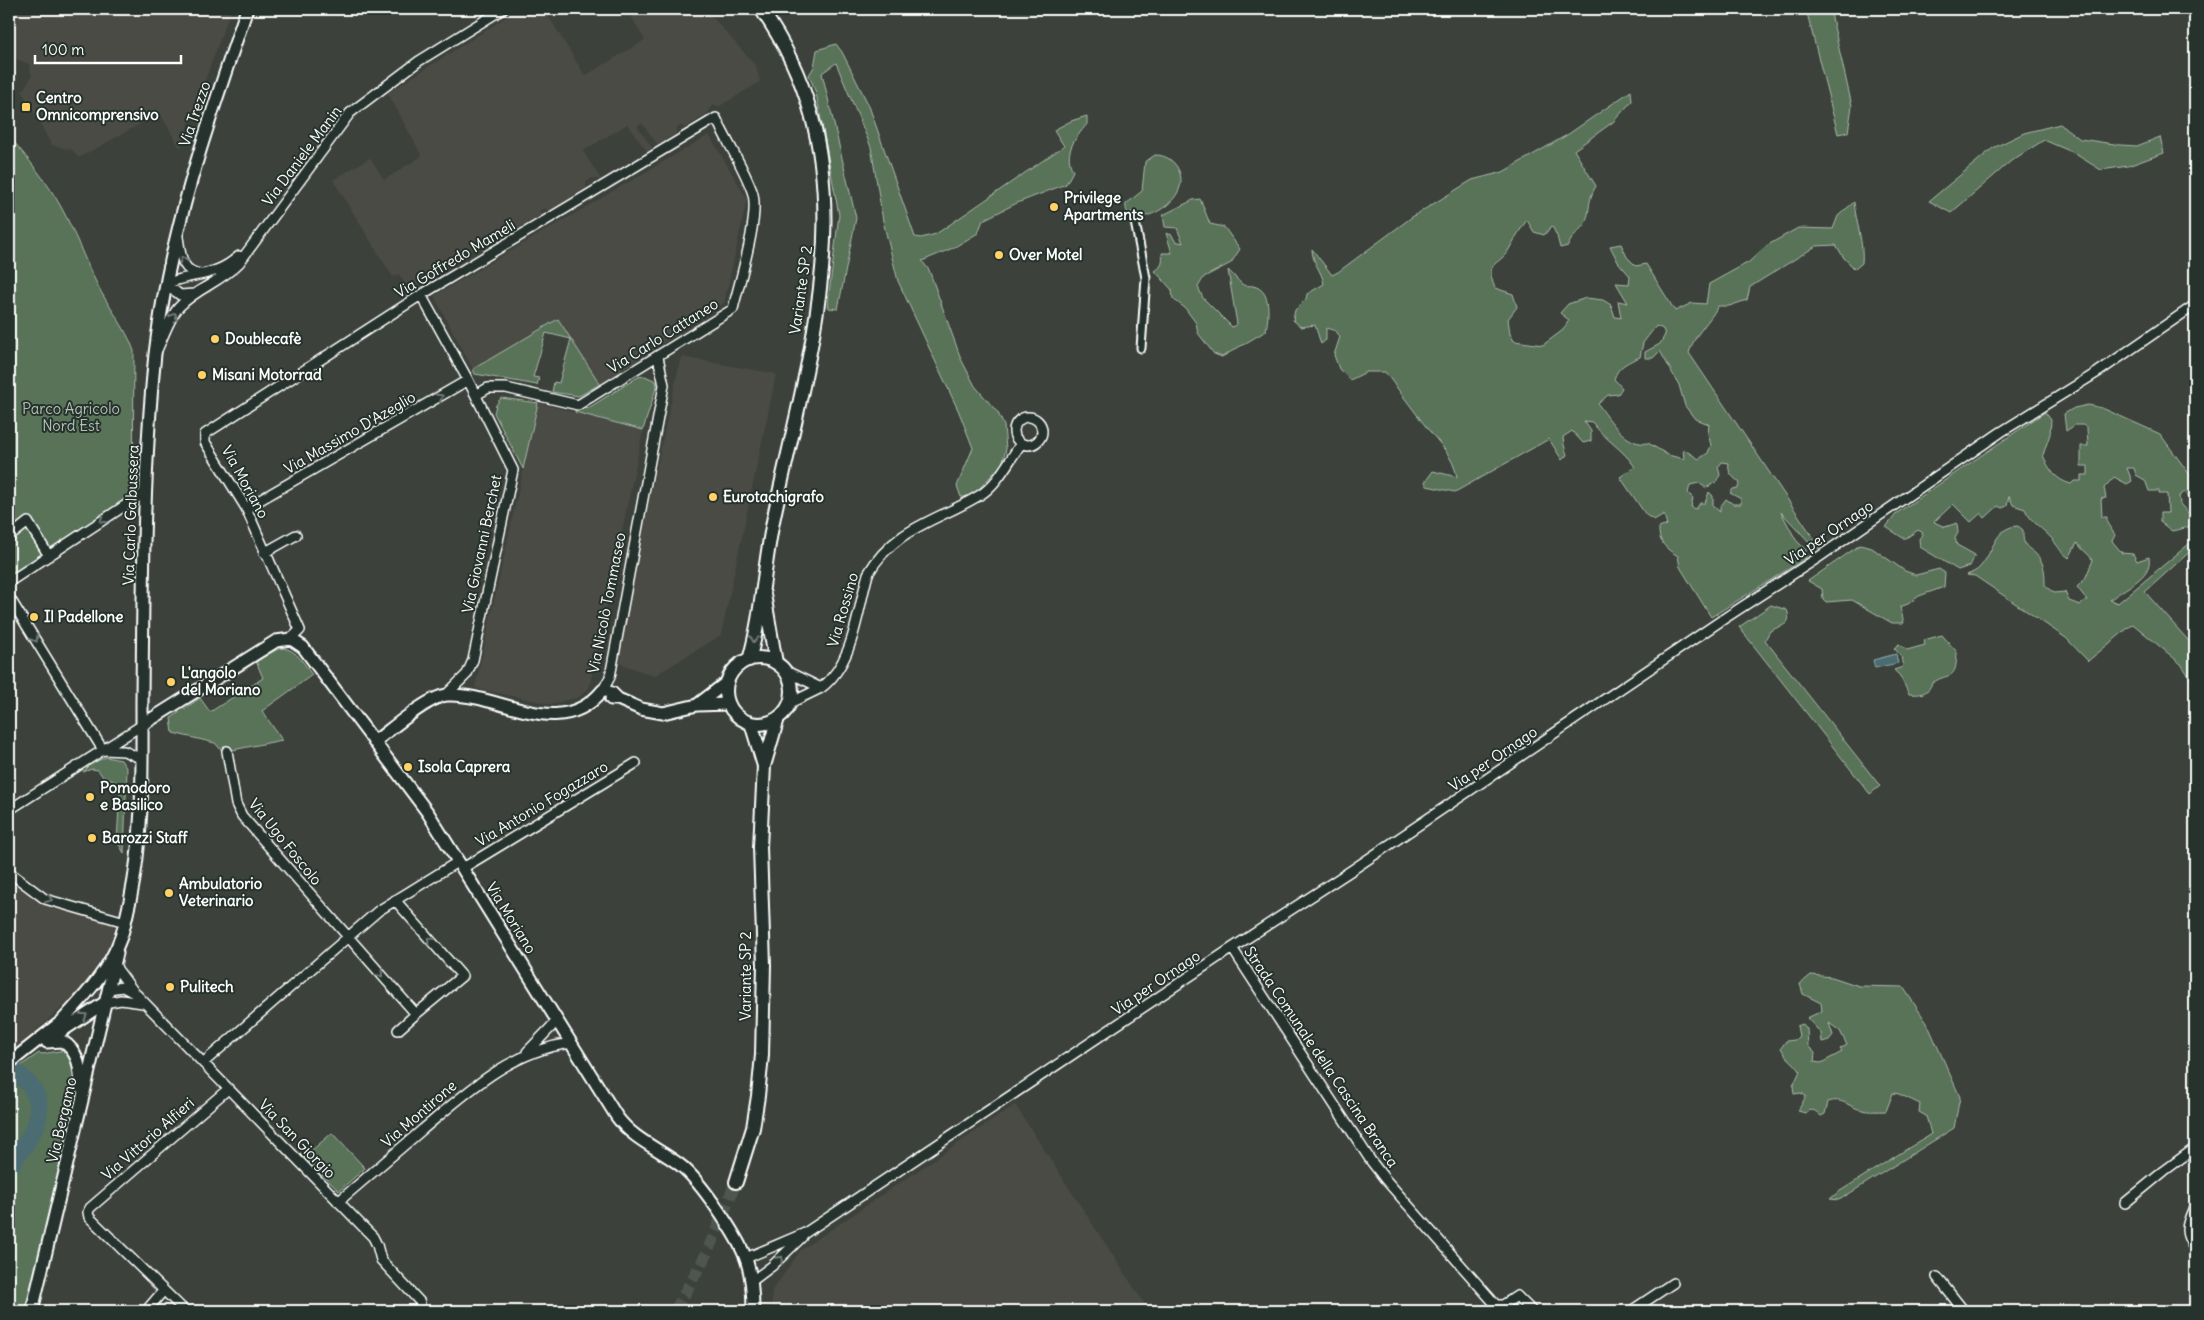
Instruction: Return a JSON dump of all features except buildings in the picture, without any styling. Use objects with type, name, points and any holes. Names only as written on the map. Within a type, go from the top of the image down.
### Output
[{"type":"main road","name":"Variante SP 2","points":[[749,660],[769,536],[808,354],[824,260],[825,213],[823,174],[813,119],[789,56],[762,9]]},
{"type":"main road","name":"Variante SP 2","points":[[736,1182],[756,1116],[762,1055],[764,964],[760,847],[764,766],[778,718],[790,703],[792,689],[780,667],[762,583]]},
{"type":"main road","points":[[778,718],[770,722],[751,723],[738,716],[729,704],[726,690],[727,682],[735,669],[749,660],[758,658],[780,667]]},
{"type":"main road","name":"Variante SP 2","points":[[751,723],[764,766]]},
{"type":"street","name":"Via Trezzo","points":[[177,229],[197,155],[247,9]]},
{"type":"street","name":"Via Daniele Manin","points":[[155,354],[177,309],[185,301],[206,289],[235,268],[350,113],[418,61],[502,9]]},
{"type":"street","name":"Via Goffredo Mameli","points":[[212,430],[421,295],[716,118]]},
{"type":"street","name":"Via Carlo Cattaneo","points":[[476,395],[488,388],[506,388],[578,405],[658,357],[733,308],[748,247],[753,216],[753,193],[716,118]]},
{"type":"street","points":[[1134,217],[1146,278],[1141,348]]},
{"type":"street","points":[[177,229],[184,266],[192,273],[206,275]]},
{"type":"street","name":"Via Carlo Galbussera","points":[[61,1022],[91,988],[121,937],[136,868],[140,828],[142,759],[144,493],[155,354],[177,229]]},
{"type":"street","name":"Via Daniele Manin","points":[[206,289],[184,296],[174,292],[166,284],[178,279],[206,275],[230,264],[253,242]]},
{"type":"street","name":"Via Giovanni Berchet","points":[[421,295],[476,395],[513,470],[473,660],[467,674],[446,694]]},
{"type":"street","name":"Via per Ornago","points":[[746,1258],[805,1233],[1232,948],[1360,865],[1725,618],[1816,560],[2001,432],[2098,372],[2195,305]]},
{"type":"street","name":"Via Nicolò Tommaseo","points":[[446,694],[553,715],[577,710],[602,691],[610,677],[664,385],[658,357]]},
{"type":"street","name":"Via Massimo D'Azeglio","points":[[246,508],[468,380]]},
{"type":"street","name":"Via Moriano","points":[[212,430],[205,434],[204,440],[246,508],[264,553],[300,630],[291,640],[303,647],[428,813],[620,1122],[641,1142],[678,1163],[704,1189],[746,1258],[752,1287],[753,1311]]},
{"type":"street","name":"Via Rossino","points":[[790,703],[821,688],[831,680],[843,662],[868,574],[874,564],[895,540],[982,494],[996,480],[1021,444]]},
{"type":"street","points":[[9,582],[144,493]]},
{"type":"street","points":[[9,537],[28,522],[49,556]]},
{"type":"street","points":[[264,553],[296,536]]},
{"type":"street","points":[[9,597],[103,750]]},
{"type":"street","points":[[9,810],[270,644],[279,640],[291,640]]},
{"type":"street","points":[[780,667],[821,688]]},
{"type":"street","points":[[697,705],[727,682]]},
{"type":"street","points":[[602,691],[609,699],[618,699],[641,709],[655,712],[672,712],[697,705],[729,704]]},
{"type":"street","points":[[376,744],[446,694]]},
{"type":"street","points":[[103,750],[128,752],[142,759]]},
{"type":"street","name":"Via Ugo Foscolo","points":[[227,751],[236,804],[242,816],[347,938],[416,1014]]},
{"type":"street","name":"Via Antonio Fogazzaro","points":[[460,864],[468,865],[636,763]]},
{"type":"street","points":[[203,1063],[378,911],[460,864]]},
{"type":"street","points":[[9,872],[45,899],[125,922]]},
{"type":"street","points":[[395,900],[462,976],[398,1030]]},
{"type":"street","name":"Via Bergamo","points":[[32,1311],[121,937]]},
{"type":"street","name":"Strada Comunale della Cascina Branca","points":[[1232,948],[1366,1154],[1385,1179],[1491,1301],[1496,1305],[1503,1305],[1517,1296],[1532,1311]]},
{"type":"street","name":"Via San Giorgio","points":[[115,962],[121,975],[143,1003],[372,1237],[386,1267],[420,1302]]},
{"type":"street","points":[[108,989],[123,987],[136,994]]},
{"type":"street","name":"Via Carlo Galbussera","points":[[11,1062],[89,999],[108,989]]},
{"type":"street","points":[[104,1003],[122,1000],[143,1003]]},
{"type":"street","name":"Via Carlo Galbussera","points":[[11,1062],[104,1003]]},
{"type":"street","points":[[523,1055],[557,1021]]},
{"type":"street","points":[[43,1043],[60,1040],[67,1044],[74,1052],[79,1063],[81,1102]]},
{"type":"street","points":[[523,1055],[551,1045],[571,1043]]},
{"type":"street","name":"Via Montirone","points":[[338,1202],[472,1087],[523,1055]]},
{"type":"street","name":"Via Vittorio Alfieri","points":[[163,1291],[89,1217],[88,1212],[90,1208],[228,1089]]},
{"type":"street","points":[[2126,1203],[2195,1148]]},
{"type":"street","points":[[2195,1205],[2186,1225],[2186,1233],[2195,1249]]},
{"type":"street","name":"Via per Ornago","points":[[752,1287],[805,1233]]},
{"type":"street","points":[[1937,1276],[1964,1311]]},
{"type":"street","points":[[1632,1311],[1674,1283]]},
{"type":"street","points":[[146,1311],[163,1291],[185,1311]]},
{"type":"shaded area","points":[[9,9],[231,9],[180,148],[160,113],[78,158],[73,150],[52,145],[22,92],[32,76],[29,64],[11,57],[9,54]]},
{"type":"shaded area","points":[[519,9],[544,9],[585,76],[645,40],[627,9],[705,9],[756,66],[760,82],[718,107],[715,104],[709,109],[709,112],[685,128],[681,125],[676,128],[676,133],[658,145],[642,123],[637,126],[652,148],[647,151],[627,124],[583,151],[601,180],[592,178],[586,182],[586,188],[550,211],[544,208],[539,211],[541,215],[501,238],[490,239],[476,250],[468,251],[468,255],[409,290],[399,274],[393,277],[333,180],[370,158],[384,180],[422,156],[388,93]]},
{"type":"shaded area","points":[[709,135],[747,199],[724,303],[600,384],[558,319],[473,369],[434,296]]},
{"type":"shaded area","points":[[681,357],[776,374],[721,635],[654,676],[614,661]]},
{"type":"shaded area","points":[[538,403],[643,430],[589,688],[579,697],[551,704],[475,688]]},
{"type":"shaded area","points":[[9,881],[37,900],[113,924],[115,932],[112,942],[83,988],[9,1055]]},
{"type":"shaded area","points":[[1015,1105],[1149,1311],[772,1311],[772,1291],[801,1250]]},
{"type":"green space","points":[[1806,9],[1830,9],[1852,106],[1848,132],[1838,134]]},
{"type":"green space","points":[[836,44],[842,52],[869,106],[915,237],[921,238],[936,234],[1064,146],[1054,130],[1071,121],[1087,116],[1087,124],[1075,140],[1070,152],[1069,158],[1073,171],[1066,184],[1017,203],[983,220],[978,233],[953,248],[922,261],[929,270],[961,359],[975,386],[998,413],[1004,426],[1006,449],[1002,464],[977,491],[968,497],[961,497],[957,486],[973,448],[959,412],[898,281],[883,221],[871,147],[836,63],[822,73],[856,218],[838,309],[829,308],[828,301],[839,215],[816,93],[809,75],[814,67],[817,50]]},
{"type":"green space","points":[[1631,91],[1632,101],[1613,122],[1574,150],[1596,186],[1591,196],[1586,221],[1568,246],[1560,248],[1552,226],[1544,235],[1534,232],[1527,220],[1508,251],[1492,269],[1492,280],[1495,288],[1513,294],[1517,307],[1508,319],[1510,334],[1514,341],[1543,345],[1563,330],[1569,320],[1560,313],[1568,304],[1586,298],[1603,300],[1611,305],[1615,317],[1621,318],[1618,301],[1628,303],[1616,283],[1629,284],[1630,276],[1618,262],[1610,246],[1621,244],[1627,257],[1636,266],[1646,264],[1675,311],[1692,303],[1706,304],[1709,284],[1749,262],[1766,246],[1798,228],[1833,229],[1838,216],[1854,202],[1862,248],[1862,263],[1855,269],[1844,258],[1836,245],[1816,246],[1750,287],[1747,300],[1729,306],[1718,306],[1691,346],[1689,353],[1821,549],[1814,547],[1781,512],[1796,540],[1806,550],[1806,558],[1711,617],[1680,567],[1678,556],[1666,548],[1661,541],[1659,528],[1667,525],[1664,514],[1654,520],[1646,515],[1620,477],[1635,467],[1592,422],[1584,421],[1591,431],[1591,441],[1583,443],[1572,431],[1563,437],[1567,455],[1562,460],[1549,439],[1455,492],[1427,486],[1425,482],[1433,471],[1457,477],[1455,470],[1445,451],[1385,372],[1366,372],[1350,380],[1339,369],[1334,355],[1340,337],[1336,331],[1326,328],[1326,340],[1321,344],[1315,325],[1301,327],[1293,320],[1295,310],[1306,299],[1307,294],[1324,284],[1312,254],[1312,249],[1332,275],[1412,217],[1472,180],[1503,172],[1567,135]],"holes":[[[1656,326],[1663,329],[1665,335],[1660,344],[1645,352],[1645,358],[1653,358],[1660,351],[1679,385],[1685,406],[1695,419],[1709,424],[1708,434],[1711,445],[1708,453],[1699,459],[1683,449],[1684,459],[1668,455],[1648,443],[1633,441],[1619,431],[1598,404],[1608,395],[1618,394],[1622,388],[1614,379],[1618,371],[1624,365],[1640,357],[1643,343]],[[1722,462],[1729,463],[1730,472],[1740,483],[1738,488],[1733,489],[1730,493],[1741,499],[1741,504],[1733,504],[1726,499],[1720,507],[1720,512],[1713,506],[1713,496],[1709,492],[1705,503],[1700,503],[1696,509],[1691,507],[1693,498],[1688,493],[1690,485],[1699,483],[1706,488],[1716,482],[1720,475],[1718,467]]]},
{"type":"green space","points":[[2060,124],[2080,139],[2121,145],[2137,146],[2160,137],[2164,153],[2128,166],[2101,170],[2072,152],[2044,140],[2011,161],[1951,213],[1929,201],[1993,148],[2024,133]]},
{"type":"green space","name":"Parco Agricolo Nord Est","points":[[9,136],[56,197],[97,284],[131,342],[134,351],[133,493],[128,499],[9,575]]},
{"type":"green space","points":[[1155,155],[1168,158],[1177,167],[1181,180],[1178,192],[1169,203],[1158,211],[1146,216],[1135,217],[1128,213],[1126,204],[1142,191],[1145,162]]},
{"type":"green space","points":[[1200,199],[1210,224],[1224,227],[1240,249],[1231,263],[1204,277],[1198,287],[1203,298],[1232,327],[1237,324],[1228,270],[1243,285],[1253,286],[1264,293],[1268,305],[1266,331],[1222,357],[1214,354],[1198,333],[1196,323],[1185,308],[1173,299],[1172,290],[1155,271],[1162,263],[1162,253],[1172,253],[1166,233],[1172,235],[1175,241],[1183,243],[1177,228],[1165,227],[1163,215],[1193,200]]},
{"type":"green space","points":[[558,319],[571,339],[546,333],[533,377],[539,378],[537,385],[475,374],[473,369]]},
{"type":"green space","points":[[571,339],[600,384],[579,396],[552,392],[554,382],[559,383]]},
{"type":"green space","points":[[645,376],[656,381],[657,385],[643,430],[575,412],[575,410],[590,407],[638,377]]},
{"type":"green space","points":[[501,398],[538,403],[523,469],[494,413],[496,405]]},
{"type":"green space","points":[[2088,405],[2102,408],[2160,434],[2195,482],[2195,504],[2185,492],[2179,496],[2180,504],[2193,518],[2189,527],[2172,531],[2160,522],[2160,513],[2168,513],[2167,494],[2159,494],[2159,491],[2149,491],[2145,480],[2136,475],[2134,468],[2127,468],[2132,481],[2127,484],[2114,477],[2104,488],[2106,498],[2101,499],[2102,517],[2107,517],[2107,523],[2115,535],[2112,541],[2122,553],[2133,554],[2137,561],[2149,557],[2149,564],[2142,577],[2110,600],[2118,603],[2195,539],[2195,547],[2145,592],[2195,648],[2195,685],[2181,664],[2133,624],[2088,661],[2066,638],[1975,576],[1967,575],[1976,571],[1985,561],[1999,535],[2010,527],[2018,526],[2023,530],[2024,542],[2028,548],[2042,562],[2045,586],[2054,593],[2065,592],[2069,601],[2080,605],[2087,600],[2077,587],[2085,579],[2093,560],[2077,543],[2069,558],[2030,518],[2025,509],[2013,505],[2009,496],[2007,506],[2002,508],[1998,506],[1985,518],[1981,513],[1971,522],[1953,504],[1934,522],[1945,527],[1957,523],[1958,533],[1955,538],[1957,545],[1975,555],[1970,566],[1958,570],[1920,547],[1919,539],[1923,533],[1918,530],[1903,538],[1886,527],[1897,513],[2045,412],[2051,420],[2050,434],[2043,455],[2048,465],[2061,480],[2071,484],[2074,481],[2081,481],[2081,475],[2088,475],[2088,466],[2081,466],[2081,446],[2088,446],[2087,428],[2083,425],[2075,425],[2066,431],[2064,414],[2074,408]]},
{"type":"green space","points":[[1860,545],[1872,548],[1905,571],[1916,575],[1939,569],[1945,573],[1944,587],[1919,596],[1900,607],[1904,623],[1892,623],[1852,600],[1826,602],[1823,599],[1822,589],[1808,581]]},
{"type":"green space","points":[[1771,605],[1787,610],[1788,619],[1785,624],[1770,631],[1765,640],[1880,786],[1870,794],[1739,627]]},
{"type":"green space","points":[[1942,635],[1957,652],[1953,672],[1951,675],[1932,683],[1923,693],[1909,694],[1900,676],[1894,670],[1903,667],[1901,656],[1894,648],[1899,644],[1907,650],[1925,645],[1924,640]]},
{"type":"green space","points":[[283,648],[296,655],[312,675],[262,711],[282,740],[223,752],[215,743],[173,733],[171,718],[200,698],[210,712],[263,678],[256,661]]},
{"type":"green space","points":[[106,757],[121,760],[127,769],[124,853],[117,841],[120,789],[114,781],[103,777],[98,770],[92,769],[83,772],[91,764]]},
{"type":"green space","points":[[1811,975],[1832,977],[1859,986],[1903,987],[1927,1023],[1960,1097],[1954,1128],[1839,1200],[1830,1199],[1931,1134],[1926,1116],[1919,1112],[1920,1104],[1899,1094],[1893,1093],[1886,1111],[1865,1111],[1845,1103],[1833,1101],[1828,1102],[1825,1114],[1821,1116],[1813,1110],[1805,1113],[1798,1111],[1806,1096],[1801,1093],[1794,1094],[1793,1086],[1800,1071],[1781,1048],[1786,1041],[1795,1040],[1799,1036],[1797,1026],[1803,1024],[1807,1029],[1808,1046],[1815,1053],[1814,1062],[1821,1063],[1842,1052],[1840,1049],[1847,1045],[1840,1031],[1829,1023],[1833,1035],[1829,1040],[1822,1042],[1821,1033],[1807,1018],[1822,1011],[1821,1003],[1803,994],[1800,984]]},
{"type":"green space","points":[[65,1050],[74,1061],[74,1089],[77,1101],[27,1311],[9,1311],[9,1074],[39,1053]]},
{"type":"green space","points":[[332,1133],[365,1168],[339,1191],[304,1157]]},
{"type":"water","points":[[1896,654],[1898,663],[1875,668],[1873,660]]},
{"type":"waterway","points":[[9,1067],[32,1088],[39,1110],[34,1130],[9,1167]]},
{"type":"tunnel","points":[[675,1311],[706,1255],[736,1182]]},
{"type":"place","name":"Centro Omnicomprensivo","points":[[26,107]]},
{"type":"place","name":"Privilege Apartments","points":[[1054,207]]},
{"type":"place","name":"Over Motel","points":[[999,255]]},
{"type":"place","name":"Doublecafè","points":[[215,339]]},
{"type":"place","name":"Misani Motorrad","points":[[202,375]]},
{"type":"place","name":"Eurotachigrafo","points":[[713,497]]},
{"type":"place","name":"Il Padellone","points":[[34,617]]},
{"type":"place","name":"L'angolo del Moriano","points":[[171,682]]},
{"type":"place","name":"Isola Caprera","points":[[408,767]]},
{"type":"place","name":"Pomodoro e Basilico","points":[[90,797]]},
{"type":"place","name":"Barozzi Staff","points":[[92,838]]},
{"type":"place","name":"Ambulatorio Veterinario","points":[[169,893]]},
{"type":"place","name":"Pulitech","points":[[170,987]]}]
